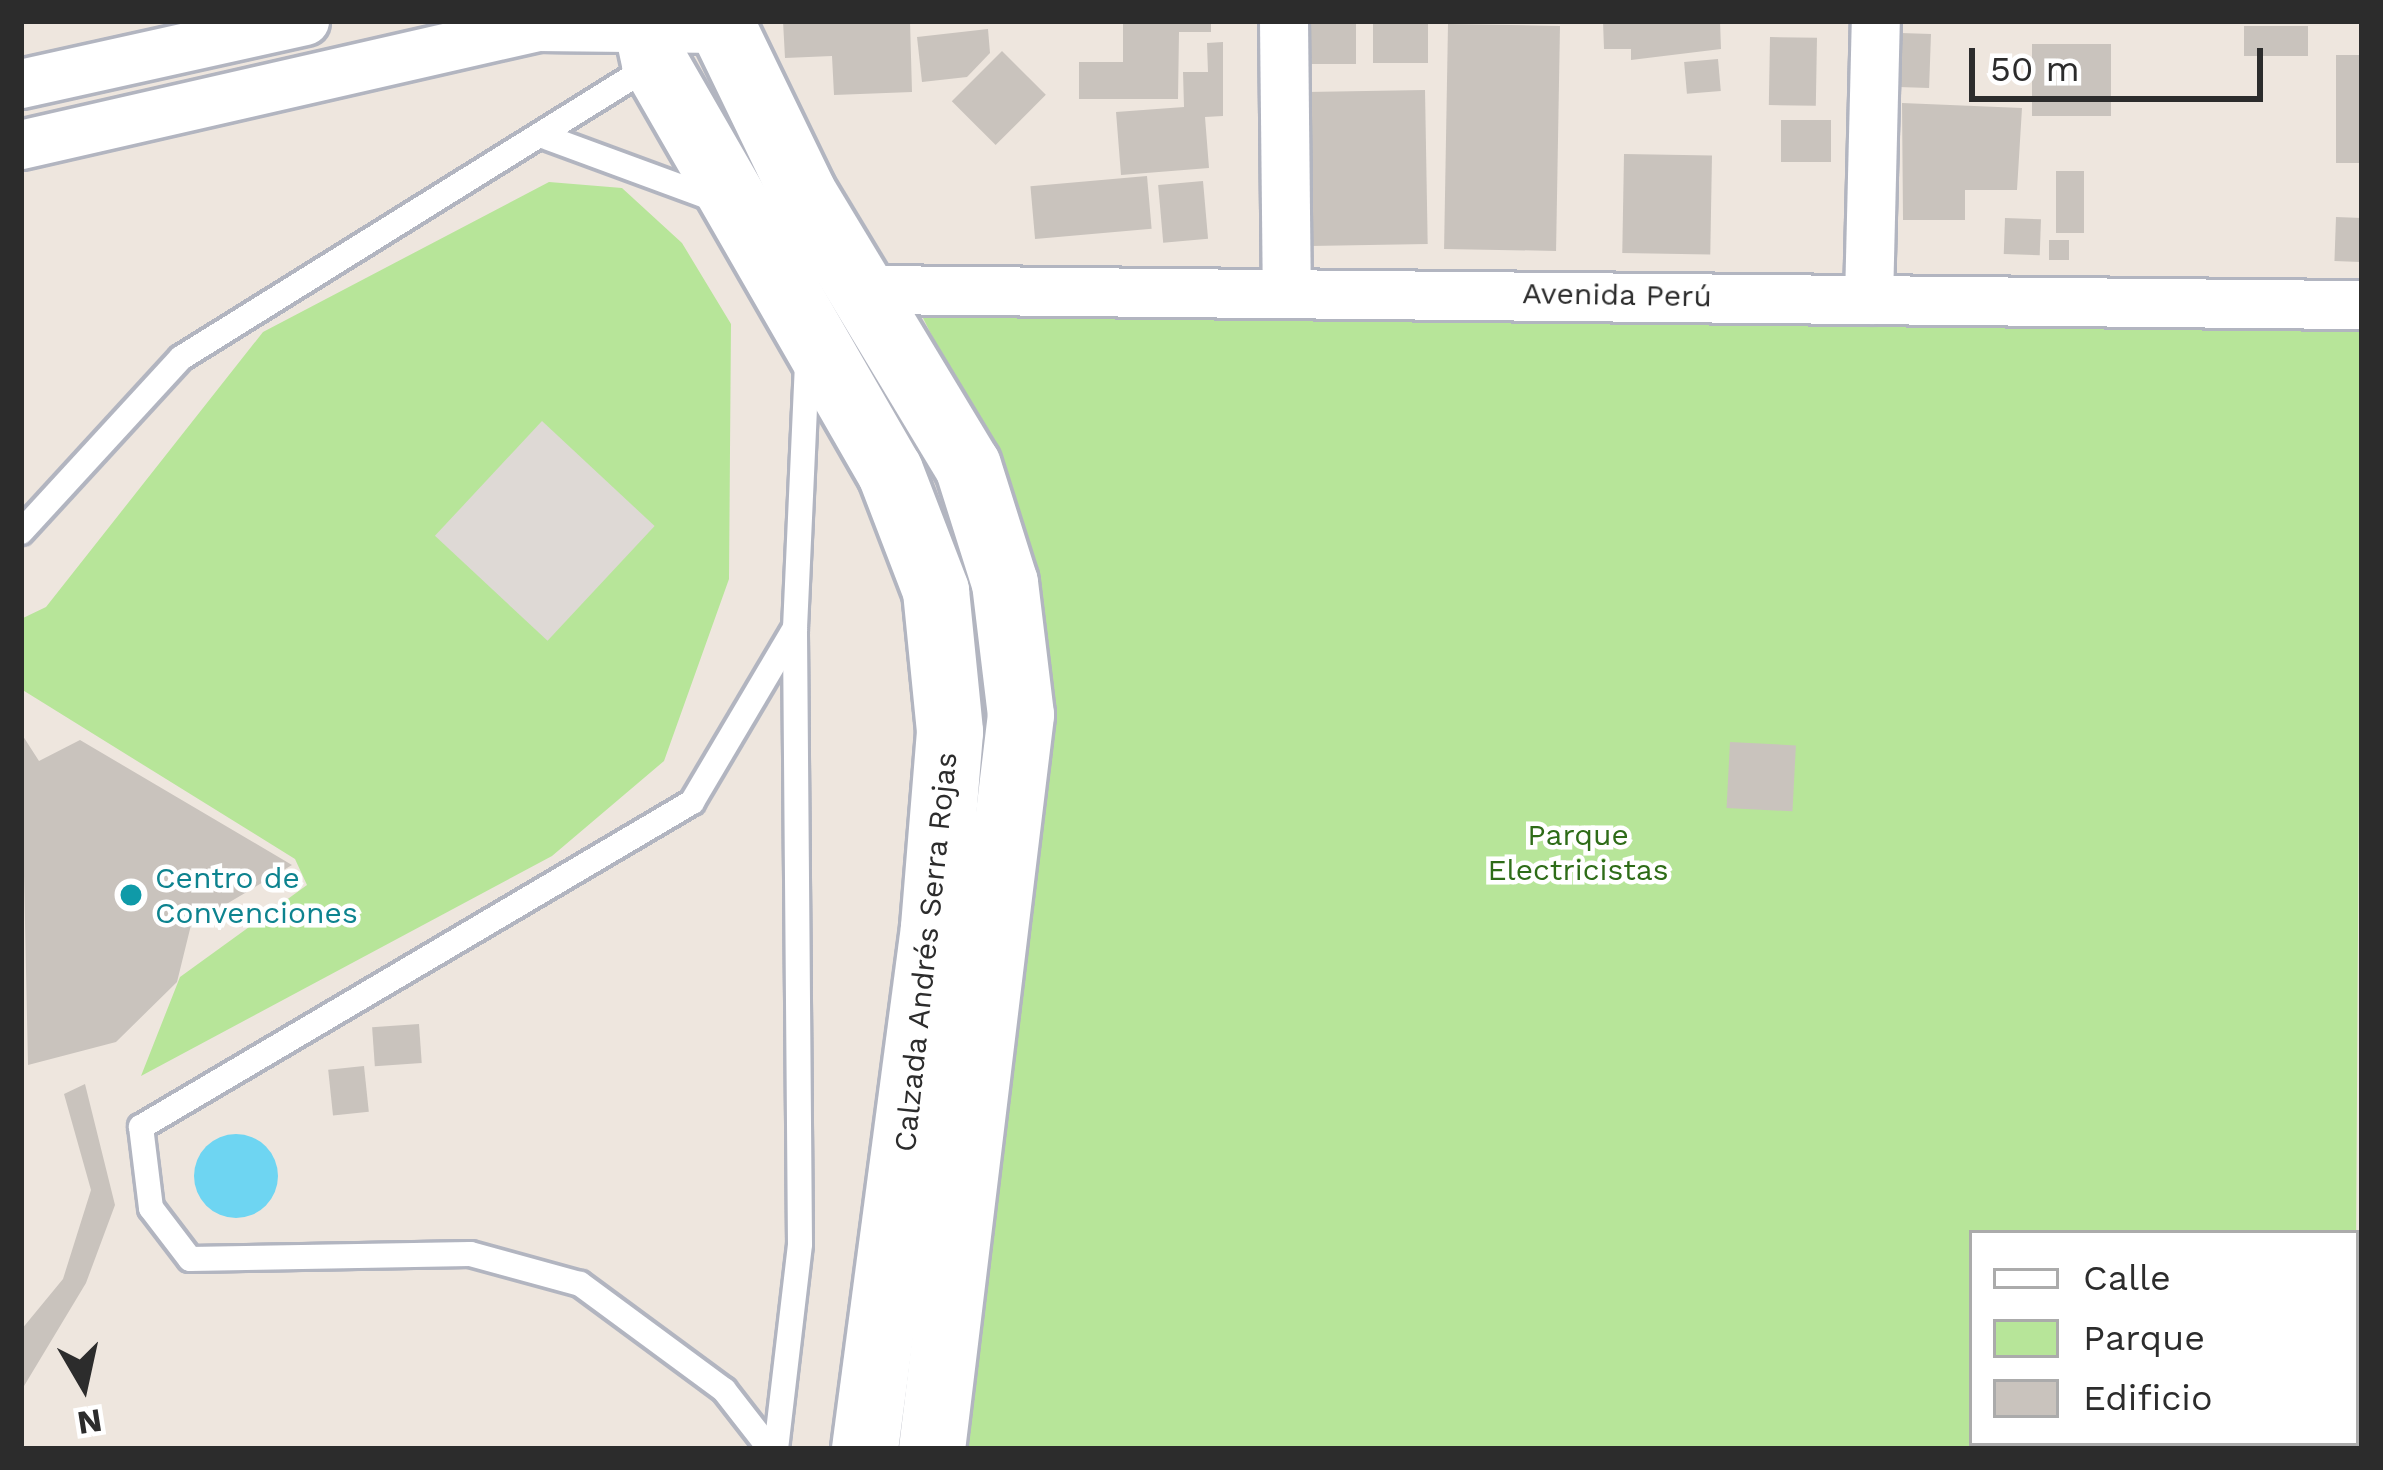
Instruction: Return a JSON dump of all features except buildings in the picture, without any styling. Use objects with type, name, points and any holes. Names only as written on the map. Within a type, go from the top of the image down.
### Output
[{"type":"main road","points":[[720,25],[803,193],[871,290],[968,466],[1005,583],[1021,715],[932,1449]]},
{"type":"main road","name":"Calzada Andrés Serra Rojas","points":[[650,40],[890,471],[936,591],[950,733],[865,1449]]},
{"type":"street","points":[[21,84],[305,21]]},
{"type":"street","points":[[1284,21],[1287,288]]},
{"type":"street","points":[[1869,300],[1876,21]]},
{"type":"street","points":[[21,145],[538,27],[650,40],[720,25]]},
{"type":"street","name":"Avenida Perú","points":[[871,290],[1287,288],[2362,305]]},
{"type":"lane","points":[[21,532],[181,358],[548,138],[650,40]]},
{"type":"lane","points":[[548,138],[650,168],[749,216]]},
{"type":"lane","points":[[773,1449],[800,1244],[795,628],[809,326]]},
{"type":"lane","points":[[773,1449],[724,1390],[580,1284],[470,1253],[190,1259],[151,1208],[141,1127],[692,802],[795,628]]},
{"type":"green space","points":[[549,182],[622,188],[682,243],[731,324],[729,579],[664,761],[552,856],[141,1076],[180,977],[307,885],[295,859],[21,689],[21,619],[46,607],[263,332]]},
{"type":"green space","name":"Parque Electricistas","points":[[916,304],[2362,305],[2356,1230],[1969,1230],[1969,1446],[2306,1449],[958,1449],[1049,644],[994,460]]},
{"type":"shaded area","points":[[542,421],[655,526],[548,641],[435,536]]},
{"type":"water","points":[[236,1134],[266,1146],[278,1176],[266,1206],[236,1218],[206,1206],[194,1176],[206,1146]]},
{"type":"place","name":"Centro de Convenciones","points":[[131,895]]}]
